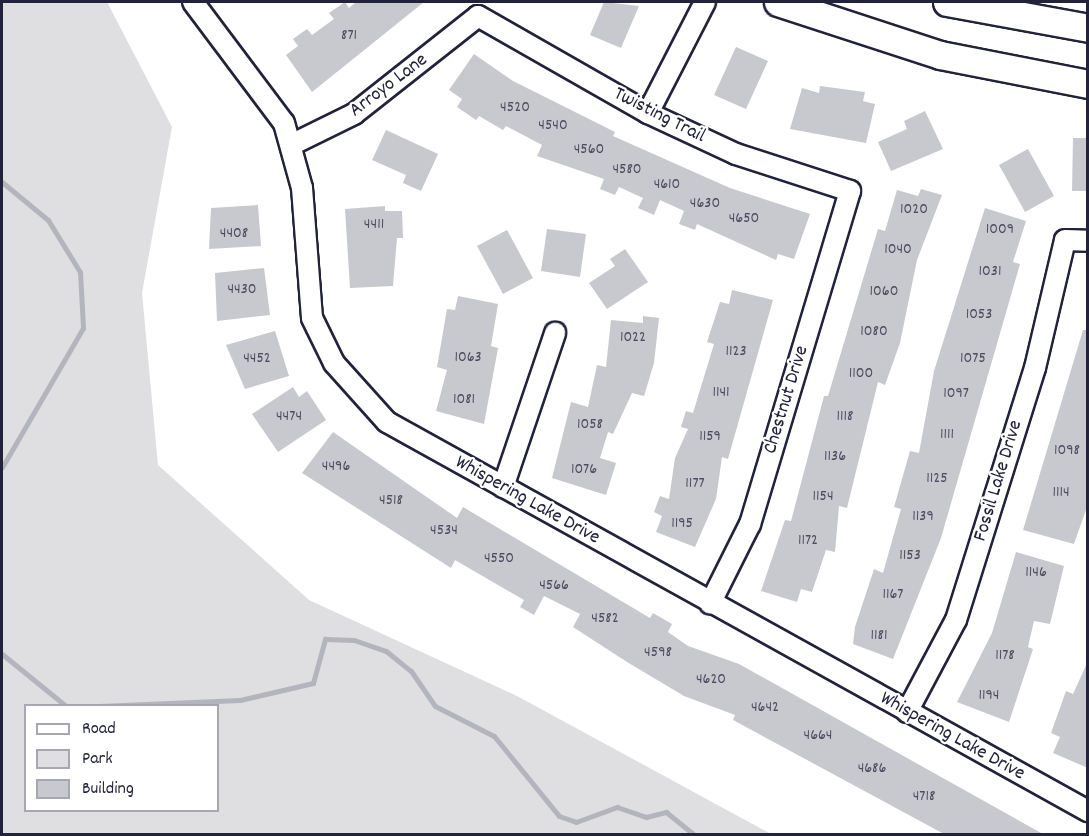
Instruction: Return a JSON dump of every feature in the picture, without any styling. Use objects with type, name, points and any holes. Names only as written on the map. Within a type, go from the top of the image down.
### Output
[{"type":"main road","points":[[778,2],[940,56],[1088,84]]},
{"type":"main road","points":[[947,2],[1088,28]]},
{"type":"street","name":"Whispering Lake Drive","points":[[194,2],[270,98],[293,144],[302,188],[312,318],[334,363],[387,422],[710,604],[1088,811]]},
{"type":"street","points":[[648,114],[705,2]]},
{"type":"street","name":"Arroyo Lane","points":[[293,144],[354,114],[478,16]]},
{"type":"street","name":"Twisting Trail","points":[[478,16],[648,114],[736,154],[850,191]]},
{"type":"street","name":"Chestnut Drive","points":[[710,604],[750,524],[850,191]]},
{"type":"street","name":"Fossil Lake Drive","points":[[907,712],[956,620],[1035,368],[1065,240],[1088,242]]},
{"type":"street","points":[[503,487],[555,333]]},
{"type":"green space","points":[[2,2],[107,2],[172,127],[142,293],[158,465],[309,600],[517,696],[771,834],[2,834]]},
{"type":"building","points":[[345,2],[349,8],[356,2],[424,2],[312,92],[286,55],[298,46],[293,39],[307,29],[312,35],[334,19],[329,13]]},
{"type":"building","points":[[604,2],[639,6],[621,48],[590,35]]},
{"type":"building","points":[[736,47],[768,61],[746,109],[714,95]]},
{"type":"building","points":[[474,54],[513,81],[615,132],[613,136],[730,188],[810,214],[794,259],[778,254],[776,260],[697,224],[695,230],[679,224],[684,211],[660,200],[654,215],[638,208],[643,198],[619,187],[615,195],[600,189],[604,179],[537,156],[542,145],[506,126],[503,130],[479,116],[476,120],[457,107],[462,99],[449,90]]},
{"type":"building","points":[[820,86],[865,92],[863,101],[875,104],[866,143],[790,129],[802,88],[819,93]]},
{"type":"building","points":[[925,111],[943,149],[891,171],[878,142],[907,129],[904,121]]},
{"type":"building","points":[[386,130],[438,154],[421,191],[403,183],[406,175],[372,160]]},
{"type":"building","points":[[1073,138],[1088,138],[1088,191],[1072,191]]},
{"type":"building","points":[[1028,149],[1054,196],[1025,212],[999,165]]},
{"type":"building","points":[[921,189],[942,195],[917,260],[900,343],[885,385],[878,382],[847,508],[839,506],[835,552],[826,550],[812,592],[801,589],[797,602],[761,591],[785,520],[791,521],[824,396],[828,396],[878,229],[885,231],[897,190],[918,196]]},
{"type":"building","points":[[258,205],[261,246],[209,249],[211,208]]},
{"type":"building","points":[[385,206],[385,211],[402,211],[403,238],[397,238],[393,286],[350,288],[345,209]]},
{"type":"building","points":[[985,208],[1026,221],[1013,262],[1020,264],[941,538],[893,659],[853,644],[855,627],[874,569],[883,573],[901,509],[894,507],[910,451],[919,453],[934,371]]},
{"type":"building","points":[[547,229],[586,234],[580,277],[541,271]]},
{"type":"building","points":[[507,230],[533,278],[503,294],[477,246]]},
{"type":"building","points":[[625,249],[648,282],[607,309],[589,283],[615,266],[610,259]]},
{"type":"building","points":[[264,268],[270,315],[217,321],[215,273]]},
{"type":"building","points":[[732,290],[773,300],[728,459],[722,457],[716,499],[695,547],[656,532],[662,516],[654,512],[660,496],[669,499],[675,458],[688,429],[681,427],[686,411],[693,413],[714,344],[707,342],[720,302],[729,304]]},
{"type":"building","points":[[458,296],[498,304],[491,346],[498,348],[484,424],[436,411],[447,370],[437,367],[447,309],[455,310]]},
{"type":"building","points":[[643,316],[659,318],[654,363],[644,396],[632,393],[613,434],[608,432],[600,458],[616,463],[606,495],[552,478],[571,402],[588,407],[597,365],[606,367],[611,320],[643,323]]},
{"type":"building","points":[[1083,330],[1088,330],[1088,504],[1074,544],[1023,530]]},
{"type":"building","points":[[275,331],[289,376],[245,389],[226,345]]},
{"type":"building","points":[[293,387],[299,397],[307,391],[326,420],[278,452],[252,414]]},
{"type":"building","points":[[333,432],[457,518],[463,507],[650,618],[653,613],[672,624],[668,632],[688,646],[739,664],[1043,834],[944,834],[733,720],[735,715],[684,696],[627,662],[573,627],[580,614],[544,596],[534,615],[520,607],[524,600],[455,560],[451,568],[302,473]]},
{"type":"building","points":[[1016,552],[1064,566],[1050,624],[1034,621],[1028,647],[1033,649],[1009,722],[957,702],[992,633]]},
{"type":"building","points":[[1088,661],[1088,768],[1053,753],[1060,737],[1051,733],[1066,691],[1073,694]]},
{"type":"waterway","points":[[2,182],[48,220],[80,272],[83,328],[2,467]]},
{"type":"waterway","points":[[146,704],[240,700],[313,683],[325,639],[354,640],[386,651],[411,671],[435,706],[494,736],[559,816],[576,822],[617,807],[646,817],[666,812],[693,834]]},
{"type":"waterway","points":[[2,654],[64,704]]}]
